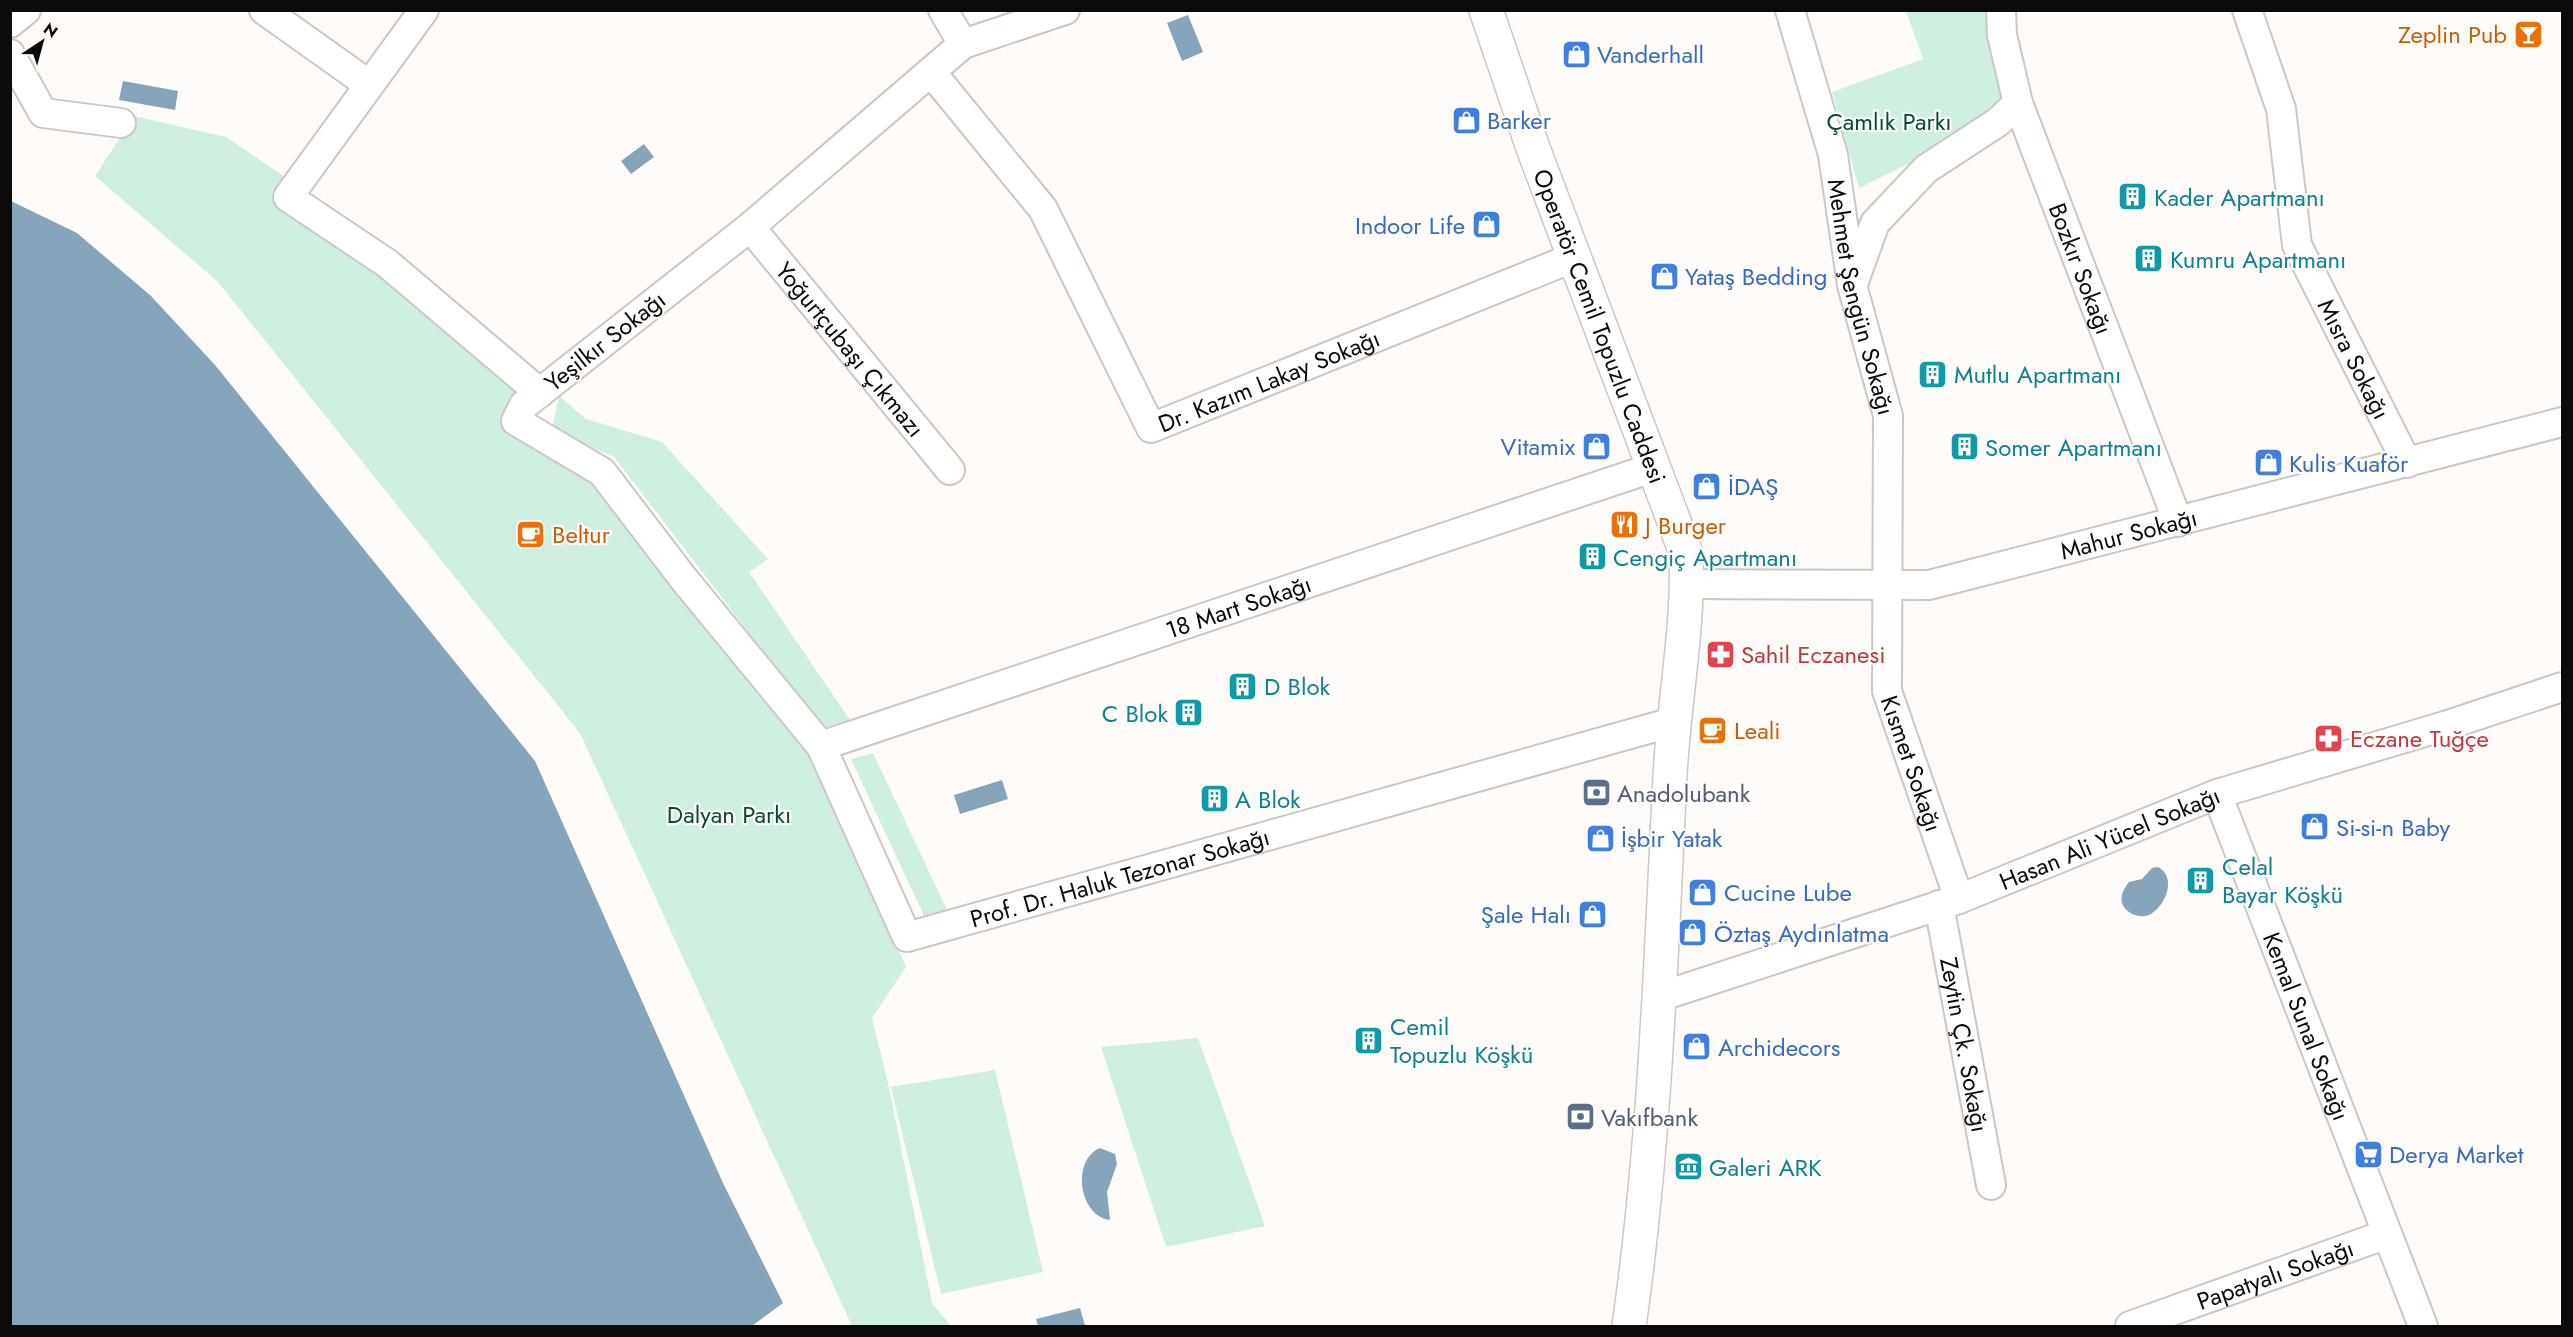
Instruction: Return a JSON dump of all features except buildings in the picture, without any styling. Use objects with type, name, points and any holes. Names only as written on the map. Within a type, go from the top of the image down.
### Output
[{"type":"main road","name":"Operatör Cemil Topuzlu Caddesi","points":[[1486,10],[1533,148],[1686,553],[1687,585],[1673,722],[1656,1065],[1642,1233],[1629,1326]]},
{"type":"street","points":[[10,23],[26,10]]},
{"type":"street","points":[[264,10],[368,84]]},
{"type":"street","points":[[424,10],[288,197],[388,264],[540,393]]},
{"type":"street","points":[[943,10],[963,44]]},
{"type":"street","name":"Yeşilkır Sokağı","points":[[821,746],[683,578],[602,472],[516,421],[524,405],[750,227],[963,44],[1065,10]]},
{"type":"street","name":"Mehmet Şengün Sokağı","points":[[1790,10],[1833,155],[1852,285],[1888,416],[1886,587]]},
{"type":"street","name":"Bozkır Sokağı","points":[[2001,10],[2002,35],[2018,103],[2178,522]]},
{"type":"street","name":"Mısra Sokağı","points":[[2247,10],[2281,109],[2297,245],[2407,463]]},
{"type":"street","points":[[10,54],[43,112],[121,123]]},
{"type":"street","name":"Dr. Kazım Lakay Sokağı","points":[[932,72],[1043,209],[1151,428],[1575,257]]},
{"type":"street","points":[[1852,285],[1875,223],[1926,169],[1998,122],[2018,103]]},
{"type":"street","name":"Yoğurtçubaşı Çıkmazı","points":[[750,227],[950,470]]},
{"type":"street","name":"Mahur Sokağı","points":[[1687,585],[1886,587],[1929,585],[2562,422]]},
{"type":"street","name":"18 Mart Sokağı","points":[[821,746],[1655,467]]},
{"type":"street","name":"Kısmet Sokağı","points":[[1886,587],[1887,691],[1949,902]]},
{"type":"street","name":"Hasan Ali Yücel Sokağı","points":[[1659,997],[1949,902],[2217,795],[2448,725],[2562,687]]},
{"type":"street","name":"Prof. Dr. Haluk Tezonar Sokağı","points":[[821,746],[907,937],[1673,722]]},
{"type":"street","name":"Kemal Sunal Sokağı","points":[[2217,795],[2422,1326]]},
{"type":"street","name":"Zeytin Çk. Sokağı","points":[[1949,902],[1991,1185]]},
{"type":"street","name":"Papatyalı Sokağı","points":[[2130,1326],[2387,1234]]},
{"type":"green space","name":"Çamlık Parkı","points":[[1906,11],[1995,11],[2011,96],[1967,135],[1859,188],[1832,92],[1923,59]]},
{"type":"green space","name":"Dalyan Parkı","points":[[134,116],[226,137],[363,230],[537,378],[504,409],[506,422],[589,472],[817,760],[906,967],[872,1018],[888,1083],[932,1303],[951,1326],[852,1326],[580,733],[217,281],[95,176]]},
{"type":"green space","points":[[559,396],[586,419],[662,442],[768,559],[749,572],[850,720],[822,728],[614,457],[552,430]]},
{"type":"green space","points":[[873,753],[949,914],[926,920],[851,759]]},
{"type":"green space","points":[[1198,1038],[1265,1226],[1166,1247],[1101,1047]]},
{"type":"green space","points":[[995,1070],[1043,1272],[941,1294],[891,1087]]},
{"type":"water","points":[[1188,15],[1203,52],[1182,61],[1167,23]]},
{"type":"water","points":[[123,81],[178,91],[175,110],[119,100]]},
{"type":"water","points":[[644,144],[654,157],[631,174],[621,161]]},
{"type":"water","points":[[11,201],[77,233],[151,296],[215,365],[535,761],[723,1183],[783,1303],[752,1326],[11,1326]]},
{"type":"water","points":[[1002,780],[1008,799],[960,814],[954,795]]},
{"type":"water","points":[[2158,867],[2167,877],[2165,898],[2151,914],[2140,916],[2130,913],[2122,900],[2125,888],[2129,882],[2142,879],[2152,868]]},
{"type":"water","points":[[1100,1148],[1115,1154],[1117,1164],[1107,1192],[1110,1220],[1099,1216],[1091,1209],[1082,1187],[1085,1164],[1091,1154]]},
{"type":"water","points":[[1080,1308],[1085,1326],[1038,1326],[1036,1319]]},
{"type":"place","name":"Zeplin Pub","points":[[2528,34]]},
{"type":"place","name":"Vanderhall","points":[[1576,54]]},
{"type":"place","name":"Barker","points":[[1466,120]]},
{"type":"place","name":"Kader Apartmanı","points":[[2133,197]]},
{"type":"place","name":"Indoor Life","points":[[1486,225]]},
{"type":"place","name":"Kumru Apartmanı","points":[[2149,259]]},
{"type":"place","name":"Yataş Bedding","points":[[1664,276]]},
{"type":"place","name":"Mutlu Apartmanı","points":[[1933,374]]},
{"type":"place","name":"Vitamix","points":[[1596,446]]},
{"type":"place","name":"Somer Apartmanı","points":[[1964,447]]},
{"type":"place","name":"Kulis Kuaför","points":[[2268,463]]},
{"type":"place","name":"İDAŞ","points":[[1707,486]]},
{"type":"place","name":"J Burger","points":[[1624,525]]},
{"type":"place","name":"Beltur","points":[[531,534]]},
{"type":"place","name":"Cengiç Apartmanı","points":[[1592,557]]},
{"type":"place","name":"Sahil Eczanesi","points":[[1720,654]]},
{"type":"place","name":"D Blok","points":[[1243,686]]},
{"type":"place","name":"C Blok","points":[[1189,713]]},
{"type":"place","name":"Leali","points":[[1713,730]]},
{"type":"place","name":"Eczane Tuğçe","points":[[2329,738]]},
{"type":"place","name":"Anadolubank","points":[[1596,793]]},
{"type":"place","name":"A Blok","points":[[1214,799]]},
{"type":"place","name":"Si-si-n Baby","points":[[2315,827]]},
{"type":"place","name":"İşbir Yatak","points":[[1600,838]]},
{"type":"place","name":"Celal Bayar Köşkü","points":[[2201,880]]},
{"type":"place","name":"Cucine Lube","points":[[1703,892]]},
{"type":"place","name":"Şale Halı","points":[[1592,914]]},
{"type":"place","name":"Öztaş Aydınlatma","points":[[1693,933]]},
{"type":"place","name":"Cemil Topuzlu Köşkü","points":[[1369,1040]]},
{"type":"place","name":"Archidecors","points":[[1697,1047]]},
{"type":"place","name":"Vakıfbank","points":[[1580,1117]]},
{"type":"place","name":"Derya Market","points":[[2368,1154]]},
{"type":"place","name":"Galeri ARK","points":[[1688,1167]]}]
